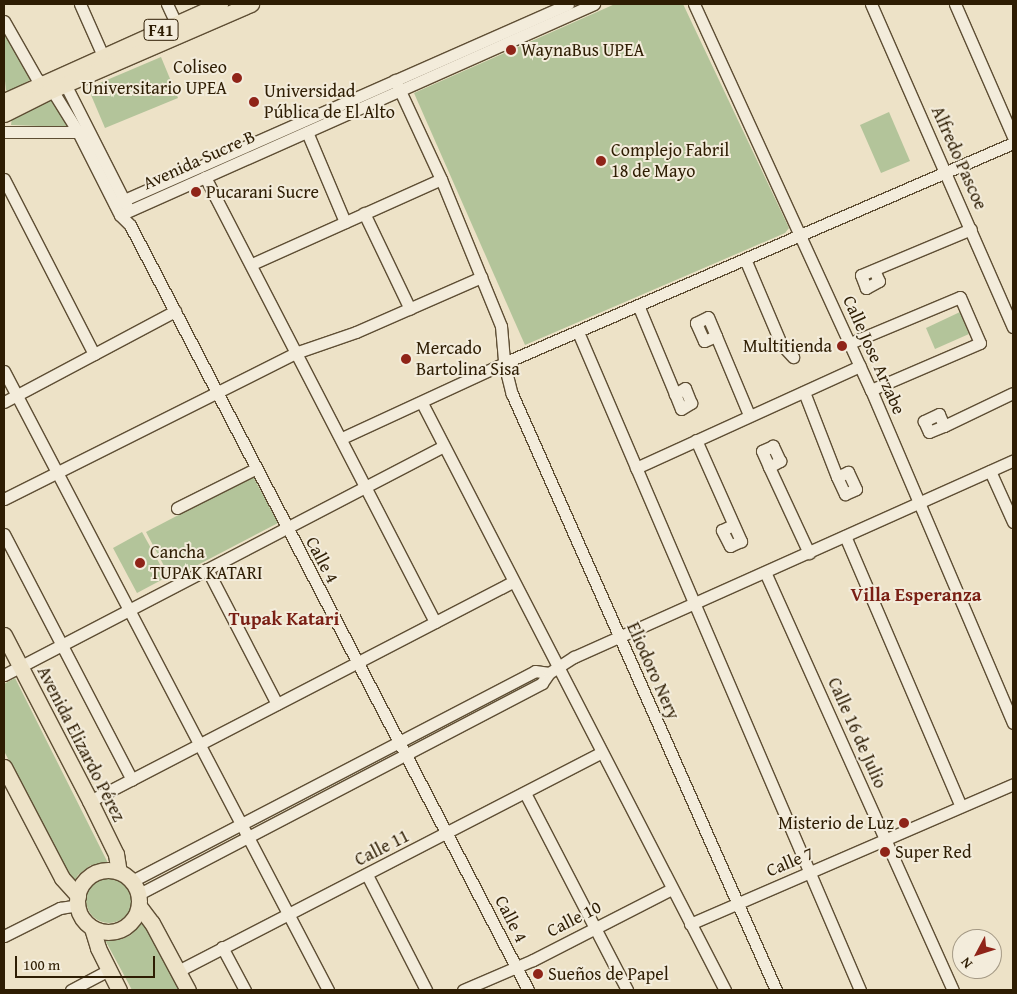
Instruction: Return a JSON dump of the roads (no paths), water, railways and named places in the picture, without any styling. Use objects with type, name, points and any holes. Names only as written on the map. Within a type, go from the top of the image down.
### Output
[{"type":"main road","name":"F41","points":[[4,114],[103,56],[220,4]]},
{"type":"main road","name":"F41","points":[[4,101],[55,83],[251,4]]},
{"type":"main road","name":"Avenida Elizardo Pérez","points":[[4,635],[116,854],[120,872]]},
{"type":"main road","points":[[4,767],[62,878],[78,900],[84,920],[92,928],[119,990]]},
{"type":"main road","points":[[78,900],[86,880],[96,873],[120,872],[137,894],[188,990]]},
{"type":"main road","points":[[92,928],[110,932],[122,930],[132,922],[137,894]]},
{"type":"street","points":[[80,4],[103,56]]},
{"type":"street","points":[[167,4],[176,23]]},
{"type":"street","name":"Avenida Sucre B","points":[[125,213],[307,132],[398,85],[568,4]]},
{"type":"street","name":"Avenida Sucre B","points":[[120,202],[594,4]]},
{"type":"street","name":"Calle Jose Arzabe","points":[[694,4],[802,234],[872,390],[917,504],[1013,723]]},
{"type":"street","name":"Alfredo Pascoe","points":[[871,4],[1013,327]]},
{"type":"street","points":[[955,4],[1013,137]]},
{"type":"street","points":[[4,21],[55,83],[84,132],[125,213]]},
{"type":"street","name":"Eliodoro Nery","points":[[398,85],[442,179],[480,277],[502,326],[504,363],[512,394],[736,904],[776,990]]},
{"type":"street","points":[[4,119],[6,132],[84,132]]},
{"type":"street","points":[[307,132],[345,222]]},
{"type":"street","points":[[342,438],[422,403],[504,363],[1013,143]]},
{"type":"street","points":[[205,177],[298,352],[435,622]]},
{"type":"street","points":[[4,179],[94,354]]},
{"type":"street","points":[[252,264],[442,179]]},
{"type":"street","name":"Calle 4","points":[[125,213],[255,469],[528,990]]},
{"type":"street","points":[[364,213],[410,309]]},
{"type":"street","points":[[874,270],[971,229]]},
{"type":"street","points":[[745,259],[781,344],[793,357]]},
{"type":"street","points":[[4,499],[298,352],[410,309],[480,277]]},
{"type":"street","points":[[850,343],[960,297],[980,343],[872,390]]},
{"type":"street","points":[[638,305],[675,394]]},
{"type":"street","points":[[4,402],[175,311]]},
{"type":"street","points":[[578,332],[860,990]]},
{"type":"street","points":[[716,336],[749,416]]},
{"type":"street","points":[[636,468],[860,366]]},
{"type":"street","points":[[4,371],[328,990]]},
{"type":"street","points":[[804,392],[837,477]]},
{"type":"street","points":[[944,426],[1013,394]]},
{"type":"street","points":[[422,403],[513,582],[553,670],[601,752],[725,990]]},
{"type":"street","points":[[696,440],[734,525]]},
{"type":"street","points":[[4,675],[443,446]]},
{"type":"street","points":[[137,894],[542,682],[553,670],[618,637],[1013,461]]},
{"type":"street","points":[[769,466],[808,553]]},
{"type":"street","points":[[177,508],[255,469]]},
{"type":"street","points":[[990,471],[1013,522]]},
{"type":"street","points":[[4,534],[132,780]]},
{"type":"street","points":[[845,536],[961,806]]},
{"type":"street","points":[[207,569],[277,704]]},
{"type":"street","name":"Calle 16 de Julio","points":[[765,572],[953,990]]},
{"type":"street","points":[[90,801],[513,582]]},
{"type":"street","points":[[137,894],[240,823],[535,671],[553,670]]},
{"type":"street","name":"Calle 11","points":[[178,971],[288,913],[367,876],[601,752]]},
{"type":"street","name":"Calle 7","points":[[690,924],[887,841],[1013,784]]},
{"type":"street","points":[[525,793],[627,990]]},
{"type":"street","points":[[367,876],[426,990]]},
{"type":"street","name":"Calle 10","points":[[463,990],[595,928],[672,889]]},
{"type":"street","points":[[4,936],[78,900]]},
{"type":"street","points":[[222,948],[245,990]]},
{"type":"street","points":[[71,990],[109,970]]},
{"type":"place","name":"WaynaBus UPEA","points":[[511,50]]},
{"type":"place","name":"Coliseo Universitario UPEA","points":[[237,78]]},
{"type":"place","name":"Universidad Pública de El Alto","points":[[254,102]]},
{"type":"place","name":"Complejo Fabril 18 de Mayo","points":[[601,161]]},
{"type":"place","name":"Pucarani Sucre","points":[[196,192]]},
{"type":"place","name":"Multitienda","points":[[842,346]]},
{"type":"place","name":"Mercado Bartolina Sisa","points":[[406,359]]},
{"type":"place","name":"Cancha TUPAK KATARI","points":[[140,563]]},
{"type":"place","name":"Misterio de Luz","points":[[904,823]]},
{"type":"place","name":"Super Red","points":[[885,852]]},
{"type":"place","name":"Sueños de Papel","points":[[538,974]]},
{"type":"district","name":"Villa Esperanza","points":[[916,595]]},
{"type":"district","name":"Tupak Katari","points":[[284,619]]}]
